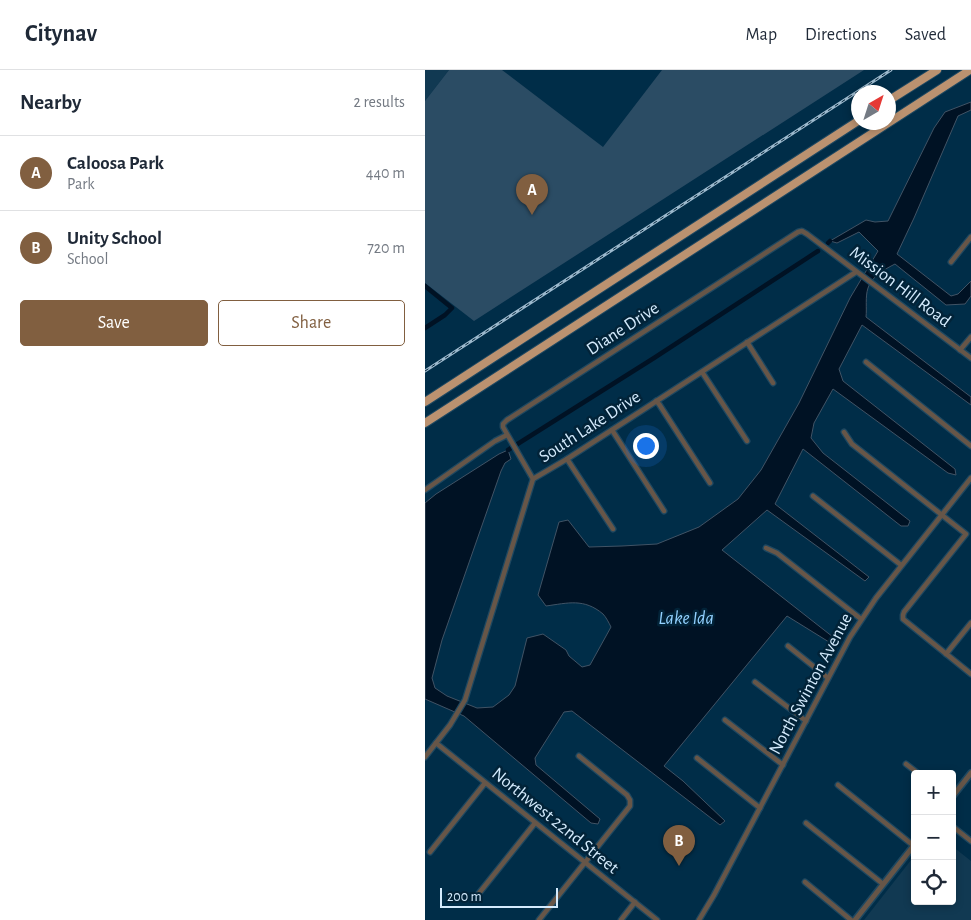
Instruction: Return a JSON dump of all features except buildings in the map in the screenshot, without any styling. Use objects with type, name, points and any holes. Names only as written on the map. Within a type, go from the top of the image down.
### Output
[{"type":"highway","points":[[896,96],[937,70]]},
{"type":"highway","points":[[425,423],[969,70]]},
{"type":"highway","points":[[425,402],[851,126]]},
{"type":"street","name":"Diane Drive","points":[[507,435],[503,424],[507,420],[798,232],[802,231],[812,238]]},
{"type":"street","points":[[951,262],[971,237]]},
{"type":"street","name":"Mission Hill Road","points":[[812,238],[971,358]]},
{"type":"street","name":"South Lake Drive","points":[[425,757],[457,715],[465,700],[533,479],[567,459],[856,272]]},
{"type":"street","points":[[961,350],[971,337]]},
{"type":"street","points":[[747,342],[773,383]]},
{"type":"street","points":[[866,362],[971,446]]},
{"type":"street","points":[[702,372],[747,441]]},
{"type":"street","points":[[656,401],[710,483]]},
{"type":"street","points":[[612,430],[664,512]]},
{"type":"street","points":[[844,432],[852,444],[966,534],[904,612],[903,619],[971,674]]},
{"type":"street","points":[[425,490],[495,441],[507,435],[533,479]]},
{"type":"street","points":[[567,459],[613,529]]},
{"type":"street","name":"North Swinton Avenue","points":[[699,920],[715,895],[861,619],[971,478]]},
{"type":"street","points":[[813,496],[901,566]]},
{"type":"street","points":[[766,548],[777,553],[861,619]]},
{"type":"street","points":[[946,654],[971,623]]},
{"type":"street","points":[[788,646],[829,678]]},
{"type":"street","points":[[755,682],[806,721]]},
{"type":"street","points":[[725,720],[783,765]]},
{"type":"street","name":"Northwest 22nd Street","points":[[436,743],[657,920]]},
{"type":"street","points":[[539,920],[628,809],[630,803],[627,795],[579,756]]},
{"type":"street","points":[[697,758],[760,808]]},
{"type":"street","points":[[907,764],[914,770]]},
{"type":"street","points":[[956,792],[971,773]]},
{"type":"street","points":[[430,852],[485,783]]},
{"type":"street","points":[[838,785],[911,843]]},
{"type":"street","points":[[476,897],[535,823]]},
{"type":"street","points":[[807,823],[883,884]]},
{"type":"street","points":[[956,829],[971,842]]},
{"type":"street","points":[[855,920],[911,849]]},
{"type":"street","points":[[805,882],[851,920]]},
{"type":"street","points":[[621,920],[635,902]]},
{"type":"shaded area","points":[[425,70],[449,70],[425,101]]},
{"type":"shaded area","points":[[449,70],[502,70],[603,147],[662,70],[864,70],[474,321],[425,283],[425,101]]},
{"type":"shaded area","points":[[956,849],[971,861],[971,920],[864,920],[911,860],[911,905],[956,905]]},
{"type":"water","name":"Lake Ida","points":[[971,102],[971,110],[958,116],[897,254],[951,296],[958,294],[971,281],[971,296],[965,304],[946,305],[895,264],[872,280],[868,288],[866,317],[971,397],[971,405],[862,325],[839,369],[843,381],[955,469],[956,475],[948,473],[833,389],[814,423],[811,438],[823,453],[910,521],[908,526],[901,526],[803,449],[775,504],[869,577],[865,581],[767,510],[722,550],[833,637],[829,642],[787,616],[664,766],[683,781],[725,821],[720,825],[572,711],[564,712],[535,758],[536,765],[600,819],[598,824],[591,823],[464,716],[425,699],[425,503],[436,494],[508,450],[511,459],[505,463],[501,471],[442,640],[432,678],[435,688],[447,696],[477,708],[493,707],[509,695],[515,686],[527,638],[543,634],[566,650],[569,656],[582,667],[590,665],[611,627],[603,614],[589,606],[576,603],[546,606],[538,595],[559,522],[568,520],[589,547],[657,544],[699,527],[738,499],[761,470],[799,403],[850,298],[878,251],[859,232],[837,243],[830,241],[866,220],[875,222],[888,221],[934,128],[945,112]]},
{"type":"waterway","points":[[508,450],[818,251]]},
{"type":"waterway","points":[[425,286],[452,308],[425,328]]},
{"type":"railway","points":[[425,371],[891,70]]},
{"type":"place","name":"Caloosa Park","points":[[532,215]]},
{"type":"place","name":"Unity School","points":[[679,866]]}]
